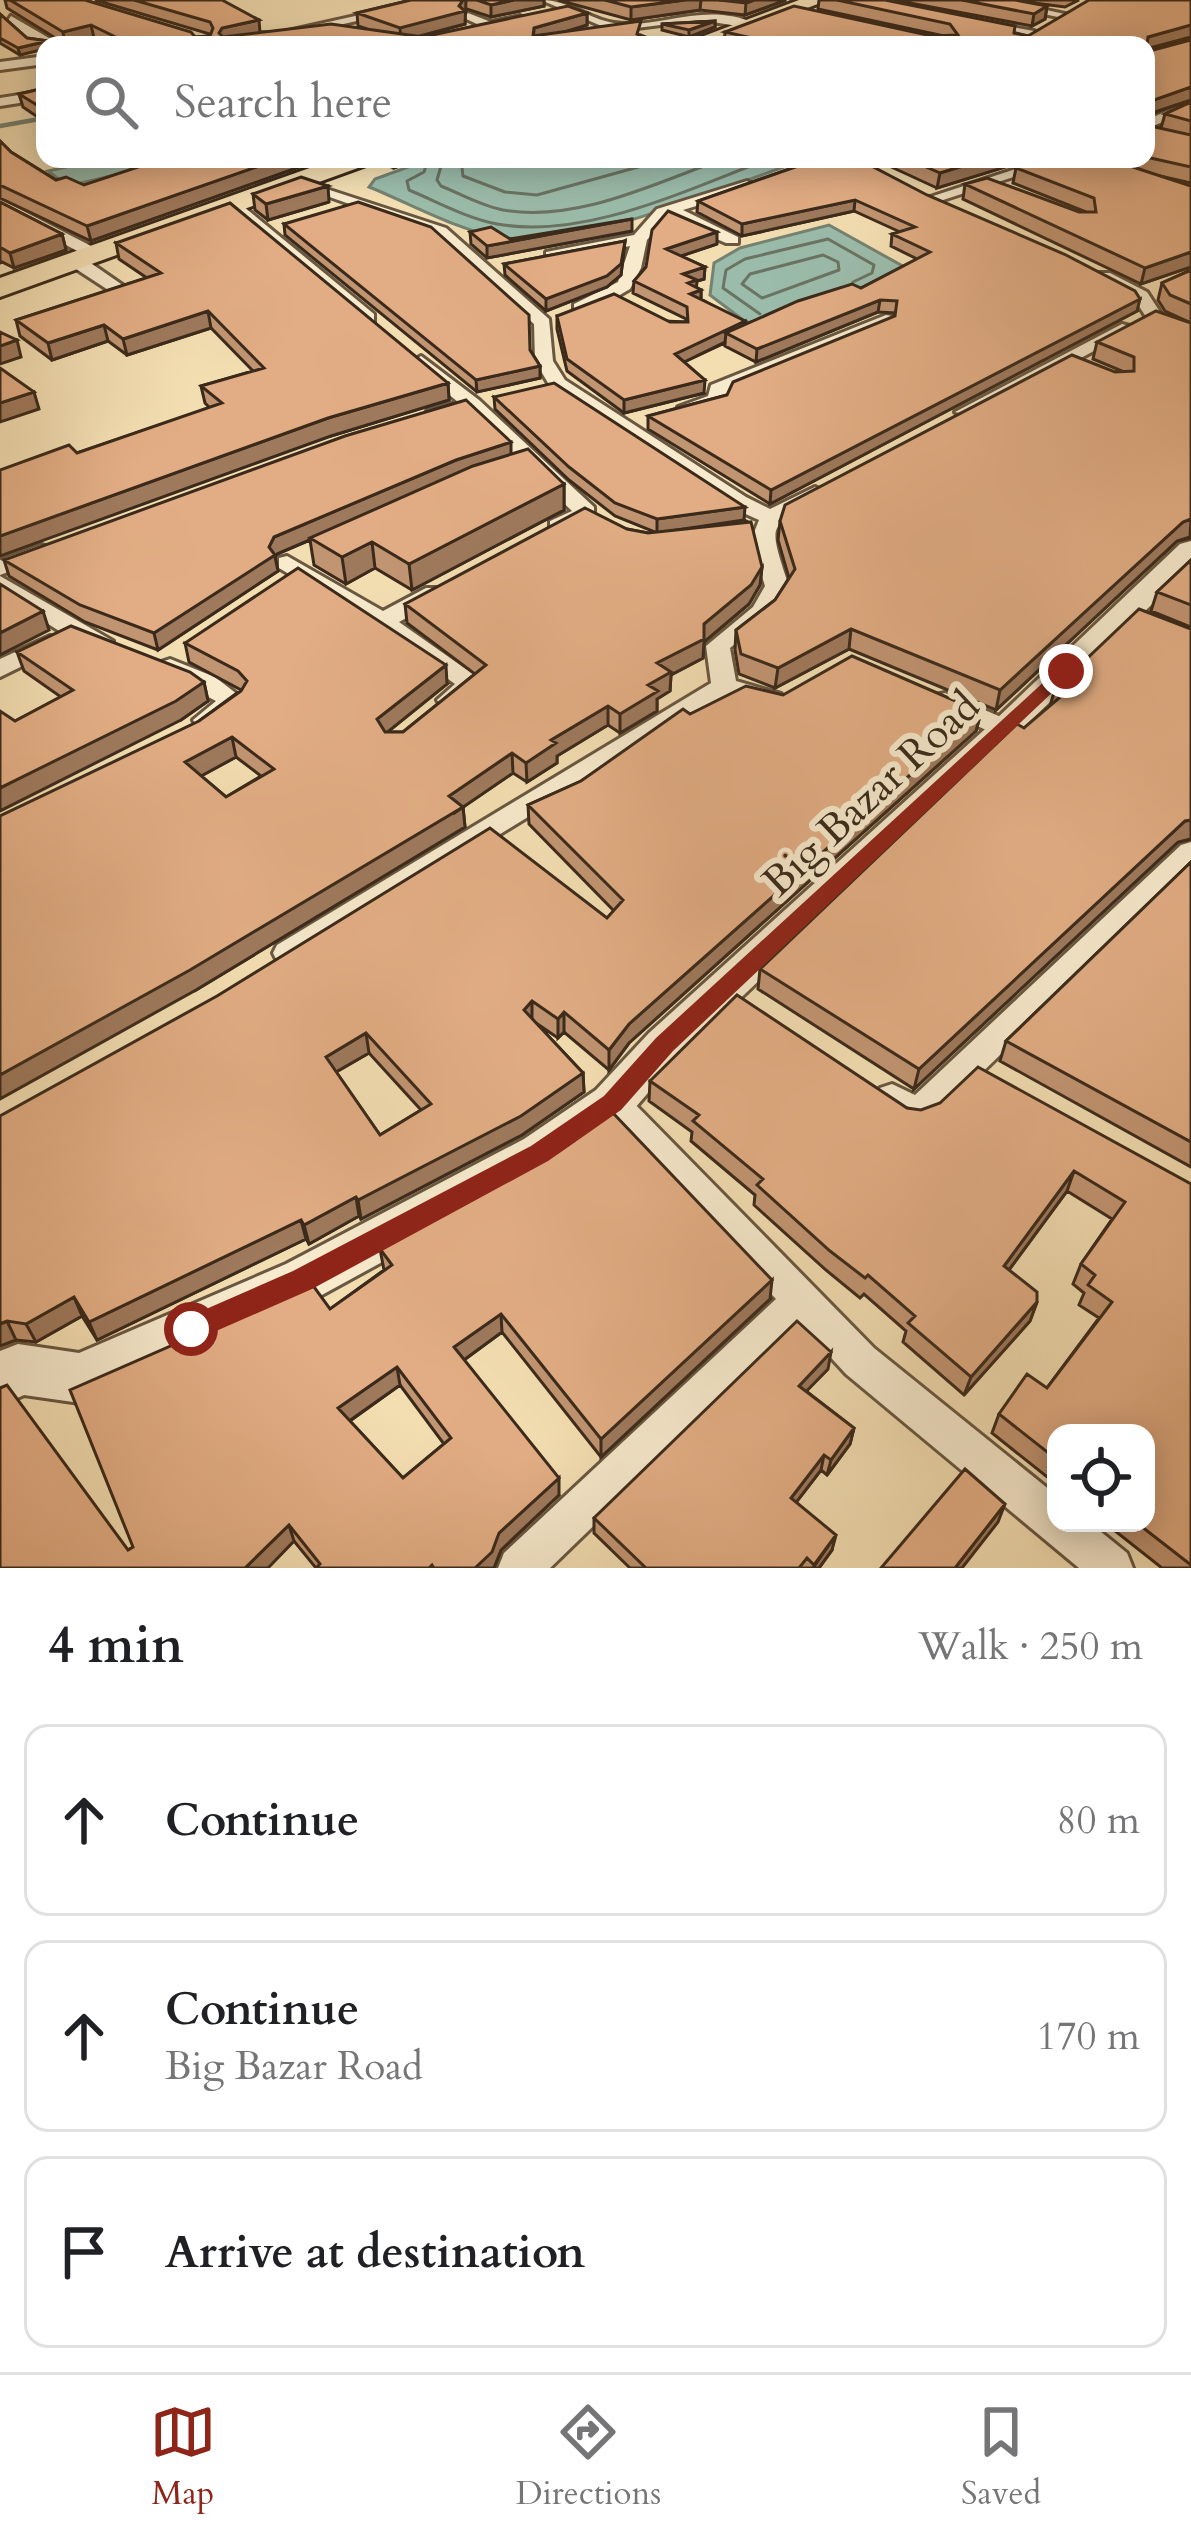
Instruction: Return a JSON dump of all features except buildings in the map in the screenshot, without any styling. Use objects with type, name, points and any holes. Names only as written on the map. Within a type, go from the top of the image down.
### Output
[{"type":"highway","points":[[714,36],[791,6],[823,9]]},
{"type":"highway","points":[[706,36],[747,23]]},
{"type":"highway","points":[[230,203],[318,168]]},
{"type":"highway","points":[[0,284],[336,168]]},
{"type":"street","points":[[332,28],[334,22],[353,17],[443,0]]},
{"type":"street","points":[[981,0],[1067,16]]},
{"type":"street","points":[[547,7],[571,9],[613,27]]},
{"type":"street","points":[[965,22],[1034,35],[1082,8]]},
{"type":"street","points":[[587,34],[700,17],[747,23]]},
{"type":"street","points":[[469,23],[490,26],[529,18]]},
{"type":"street","points":[[11,20],[39,36]]},
{"type":"street","points":[[278,36],[332,28],[368,36]]},
{"type":"street","points":[[0,66],[36,61]]},
{"type":"street","points":[[0,102],[36,96]]},
{"type":"street","points":[[1155,124],[1191,105]]},
{"type":"street","points":[[1155,133],[1168,138]]},
{"type":"street","points":[[932,199],[1035,168]]},
{"type":"street","points":[[298,182],[440,231],[492,267],[543,323],[547,387],[620,425],[769,522]]},
{"type":"street","points":[[543,323],[615,295],[633,278],[639,239],[662,212],[760,182]]},
{"type":"street","points":[[989,184],[1008,191]]},
{"type":"street","points":[[914,190],[952,207]]},
{"type":"street","points":[[230,203],[274,228],[387,333]]},
{"type":"street","points":[[321,214],[358,203]]},
{"type":"street","points":[[0,205],[81,255],[124,293]]},
{"type":"street","points":[[662,212],[679,214],[732,240]]},
{"type":"street","points":[[538,258],[639,239]]},
{"type":"street","points":[[1087,268],[1148,301],[1191,335]]},
{"type":"street","points":[[615,295],[636,306]]},
{"type":"street","points":[[950,421],[1066,360],[1148,301]]},
{"type":"street","points":[[620,425],[718,400],[718,389],[782,367],[829,341],[886,320]]},
{"type":"street","points":[[404,348],[483,402],[535,462],[586,512],[608,526]]},
{"type":"street","points":[[1066,360],[1101,374]]},
{"type":"street","points":[[405,424],[483,402]]},
{"type":"street","points":[[500,472],[535,462]]},
{"type":"street","points":[[742,529],[769,522],[843,478]]},
{"type":"street","points":[[545,533],[586,512]]},
{"type":"street","points":[[724,686],[718,646],[762,611],[777,586],[762,540],[769,522]]},
{"type":"street","points":[[0,568],[66,543]]},
{"type":"street","name":"Big Bazar Road","points":[[0,1381],[18,1369],[80,1378],[302,1280],[540,1154],[612,1103],[664,1045],[736,997],[1006,729],[1136,617],[1191,550]]},
{"type":"street","points":[[296,571],[382,621],[471,684],[434,712]]},
{"type":"street","points":[[382,621],[464,577]]},
{"type":"street","points":[[0,583],[75,631],[151,654],[233,701],[192,730]]},
{"type":"street","points":[[0,669],[75,631]]},
{"type":"street","points":[[265,967],[724,686],[779,702],[796,692]]},
{"type":"street","points":[[928,694],[1006,729]]},
{"type":"street","points":[[860,1077],[917,1114],[1191,852]]},
{"type":"street","points":[[968,1063],[1008,1086]]},
{"type":"street","points":[[612,1103],[860,1361],[1047,1514]]},
{"type":"street","points":[[519,1568],[800,1301]]},
{"type":"street","points":[[1069,1532],[1112,1568]]},
{"type":"water","points":[[62,168],[145,168],[68,186],[48,171]]},
{"type":"water","points":[[405,168],[781,168],[602,228],[529,239],[465,228],[369,187],[375,179]]},
{"type":"water","points":[[829,225],[908,269],[755,329],[710,295],[714,263],[740,248]]},
{"type":"waterway","points":[[0,126],[36,120]]},
{"type":"route","points":[[191,1329],[302,1280],[540,1154],[612,1103],[664,1045],[1066,671]]}]
